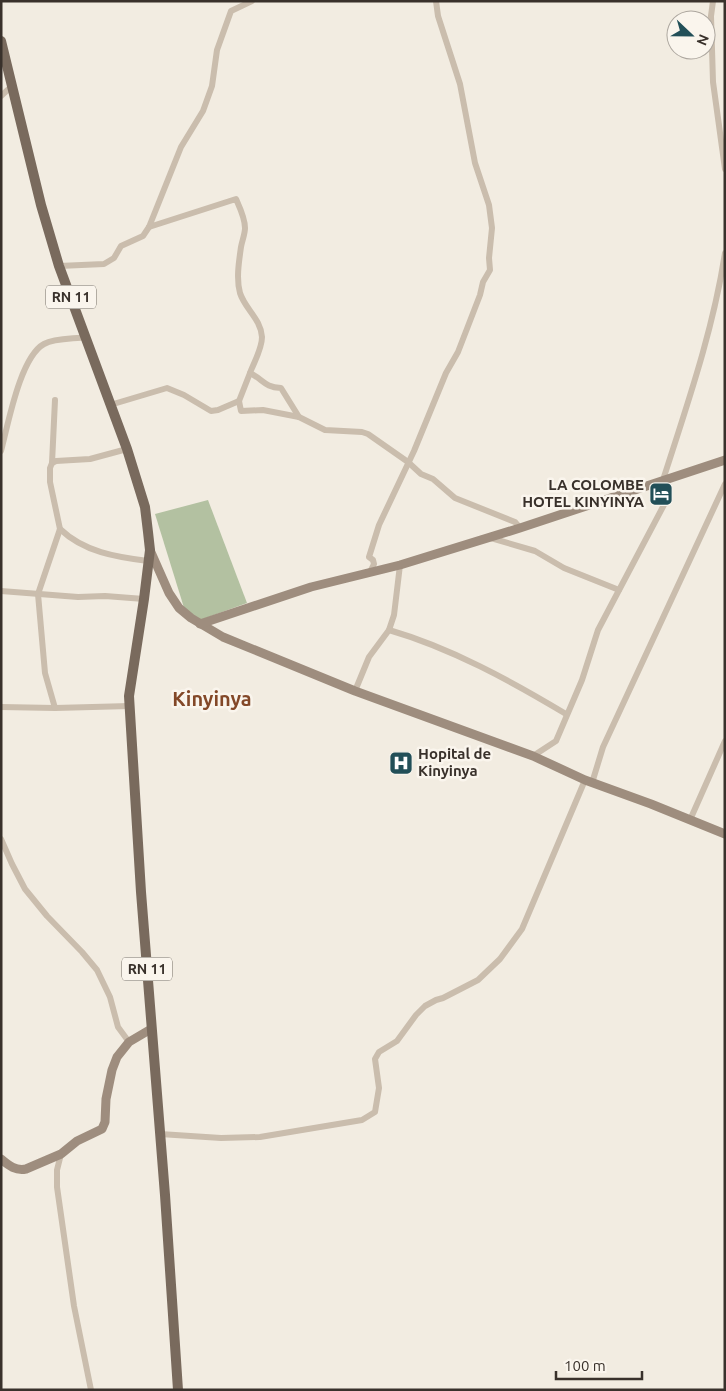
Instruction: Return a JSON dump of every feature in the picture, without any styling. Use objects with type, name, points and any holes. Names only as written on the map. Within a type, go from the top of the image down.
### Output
[{"type":"main road","name":"RN 11","points":[[1,41],[41,205],[59,266],[127,449],[145,507],[150,550],[132,670],[130,706],[151,1029],[178,1390]]},
{"type":"main road","points":[[200,624],[311,586],[400,565],[491,538],[725,460]]},
{"type":"main road","points":[[150,550],[169,593],[184,613],[223,637],[355,691],[533,756],[589,781],[725,834]]},
{"type":"main road","points":[[1,1159],[13,1168],[22,1170],[60,1154],[77,1141],[99,1132],[105,1122],[106,1099],[112,1070],[117,1057],[129,1042],[151,1029]]},
{"type":"street","points":[[59,266],[104,264],[114,258],[121,246],[144,236],[181,148],[203,111],[212,86],[217,50],[236,1]]},
{"type":"street","points":[[231,11],[252,1]]},
{"type":"street","points":[[370,572],[374,564],[373,560],[369,557],[374,539],[431,414],[446,373],[458,352],[480,295],[483,282],[490,270],[489,258],[492,228],[489,205],[476,163],[460,84],[438,16],[436,1]]},
{"type":"street","points":[[713,1],[711,16],[713,82],[725,169]]},
{"type":"street","points":[[1,96],[12,86]]},
{"type":"street","points":[[149,227],[236,199],[244,219],[245,229],[241,247],[240,292],[244,302],[259,325],[262,336],[261,347],[239,401],[241,411],[263,410],[299,417],[325,430],[368,434],[408,462],[421,474],[433,479],[455,498],[515,522],[520,528]]},
{"type":"street","points":[[533,756],[556,741],[582,680],[598,630],[668,496],[668,492],[660,481],[702,356],[719,290],[725,253]]},
{"type":"street","points":[[1,451],[21,376],[36,352],[43,344],[52,341],[86,338]]},
{"type":"street","points":[[250,373],[258,377],[269,388],[281,388],[299,417]]},
{"type":"street","points":[[110,405],[167,388],[184,395],[211,411],[239,401]]},
{"type":"street","points":[[55,400],[50,482],[60,529],[38,594],[45,673],[55,708]]},
{"type":"street","points":[[52,463],[90,459],[127,449]]},
{"type":"street","points":[[160,1134],[221,1138],[260,1138],[362,1120],[375,1112],[379,1088],[375,1059],[379,1052],[396,1041],[416,1014],[425,1006],[478,980],[500,959],[522,929],[603,747],[725,484]]},
{"type":"street","points":[[60,529],[70,539],[96,551],[114,557],[148,561]]},
{"type":"street","points":[[491,538],[535,551],[564,568],[619,590]]},
{"type":"street","points":[[355,691],[369,657],[389,630],[394,615],[400,565]]},
{"type":"street","points":[[1,590],[78,597],[105,596],[144,599]]},
{"type":"street","points":[[389,630],[418,638],[454,654],[566,714]]},
{"type":"street","points":[[1,707],[130,706]]},
{"type":"street","points":[[690,820],[725,740]]},
{"type":"street","points":[[1,839],[25,889],[97,970],[110,997],[118,1026],[129,1042]]},
{"type":"street","points":[[60,1154],[57,1170],[58,1187],[74,1306],[91,1390]]},
{"type":"green space","points":[[208,500],[247,603],[200,620],[185,611],[155,514]]},
{"type":"place","name":"LA COLOMBE HOTEL KINYINYA","points":[[661,494]]},
{"type":"place","name":"Hopital de Kinyinya","points":[[401,763]]},
{"type":"district","name":"Kinyinya","points":[[212,699]]}]
